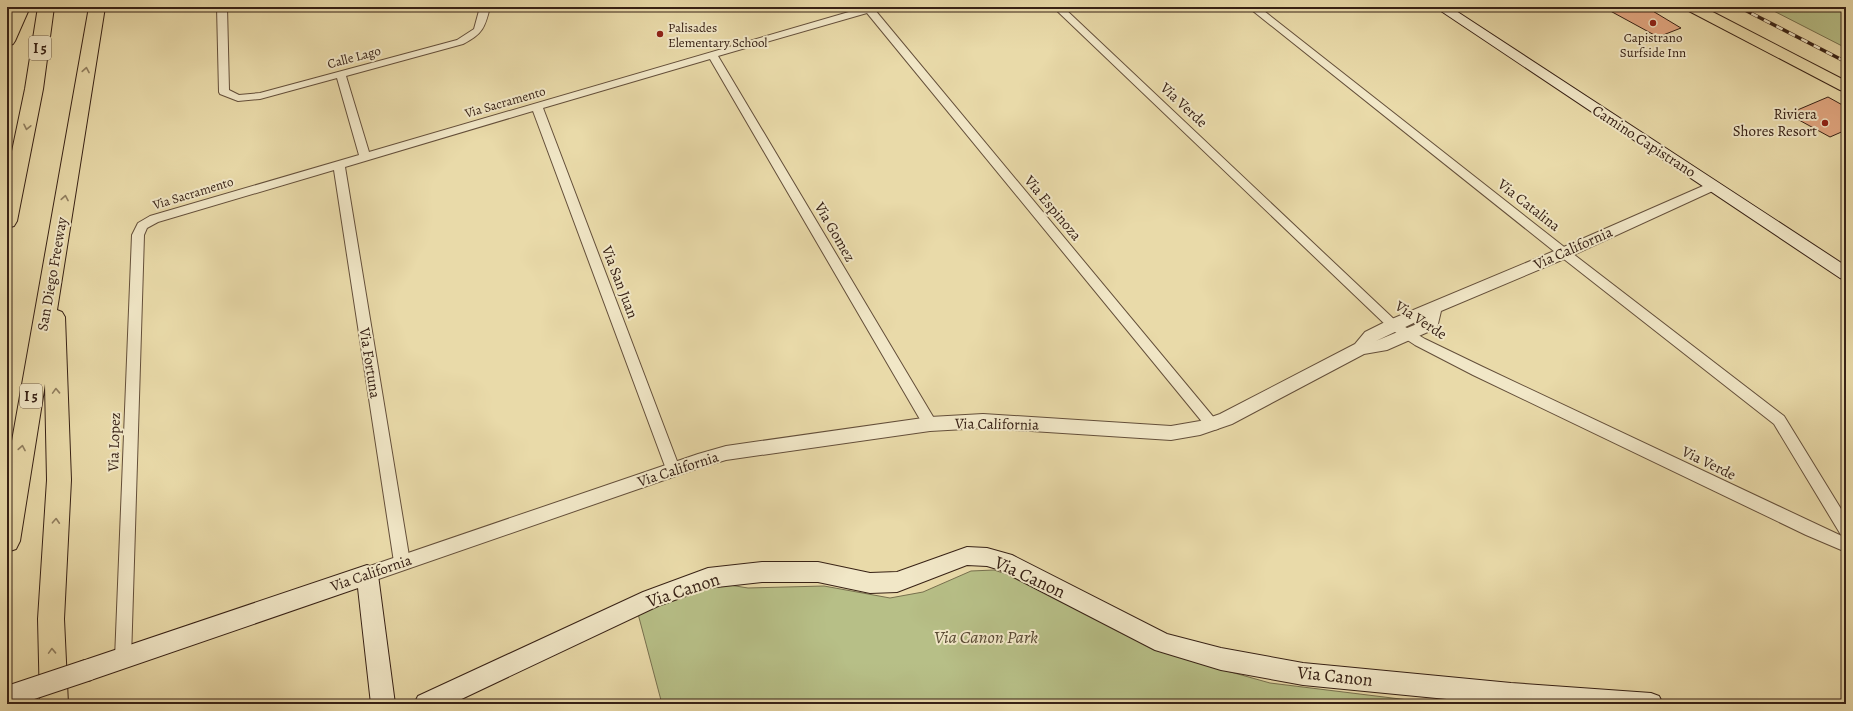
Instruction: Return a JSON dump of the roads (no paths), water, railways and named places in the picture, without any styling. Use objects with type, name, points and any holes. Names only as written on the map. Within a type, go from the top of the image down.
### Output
[{"type":"highway","points":[[7,41],[22,7]]},
{"type":"highway","name":"I 5","points":[[7,221],[34,89],[46,7]]},
{"type":"highway","name":"San Diego Freeway","points":[[7,541],[97,7]]},
{"type":"highway","points":[[53,264],[59,480],[51,619],[54,704]]},
{"type":"main road","name":"Camino Capistrano","points":[[1441,7],[1846,274]]},
{"type":"main road","points":[[1692,7],[1846,87]]},
{"type":"main road","name":"Via Canon","points":[[426,704],[651,599],[708,578],[762,572],[818,572],[870,583],[897,582],[967,556],[987,556],[1005,562],[1162,643],[1221,659],[1303,674],[1511,694],[1641,703]]},
{"type":"main road","points":[[367,575],[382,704]]},
{"type":"main road","name":"Via California","points":[[7,697],[123,659],[367,575]]},
{"type":"main road","points":[[1511,694],[1536,704]]},
{"type":"street","name":"Calle Lago","points":[[222,7],[224,92],[238,98],[260,96],[460,42],[474,36],[479,28],[485,7]]},
{"type":"street","name":"Via Verde","points":[[1058,7],[1393,325],[1420,342],[1478,371],[1811,530],[1846,545]]},
{"type":"street","name":"Via Catalina","points":[[1253,7],[1564,253],[1780,420],[1846,530]]},
{"type":"street","name":"Via Sacramento","points":[[142,226],[154,218],[713,56],[873,8]]},
{"type":"street","name":"Via Espinoza","points":[[873,8],[1213,425]]},
{"type":"street","name":"Via Gomez","points":[[713,56],[930,424]]},
{"type":"street","points":[[341,74],[365,157]]},
{"type":"street","name":"Via San Juan","points":[[537,107],[673,469]]},
{"type":"street","name":"Via Fortuna","points":[[339,164],[402,562]]},
{"type":"street","name":"Via California","points":[[1361,348],[1371,336],[1393,325],[1564,253],[1712,186]]},
{"type":"street","name":"Via Lopez","points":[[123,659],[138,235],[142,226]]},
{"type":"street","name":"Via California","points":[[367,575],[673,469],[726,454],[930,424],[983,421],[1171,433],[1200,429],[1213,425],[1361,348],[1381,346],[1431,324],[1434,308]]},
{"type":"railway","points":[[1739,7],[1846,62]]},
{"type":"place","name":"Capistrano Surfside Inn","points":[[1653,23]]},
{"type":"place","name":"Palisades Elementary School","points":[[660,34]]},
{"type":"place","name":"Riviera Shores Resort","points":[[1825,123]]},
{"type":"park label","name":"Via Canon Park","points":[[986,637]]}]
